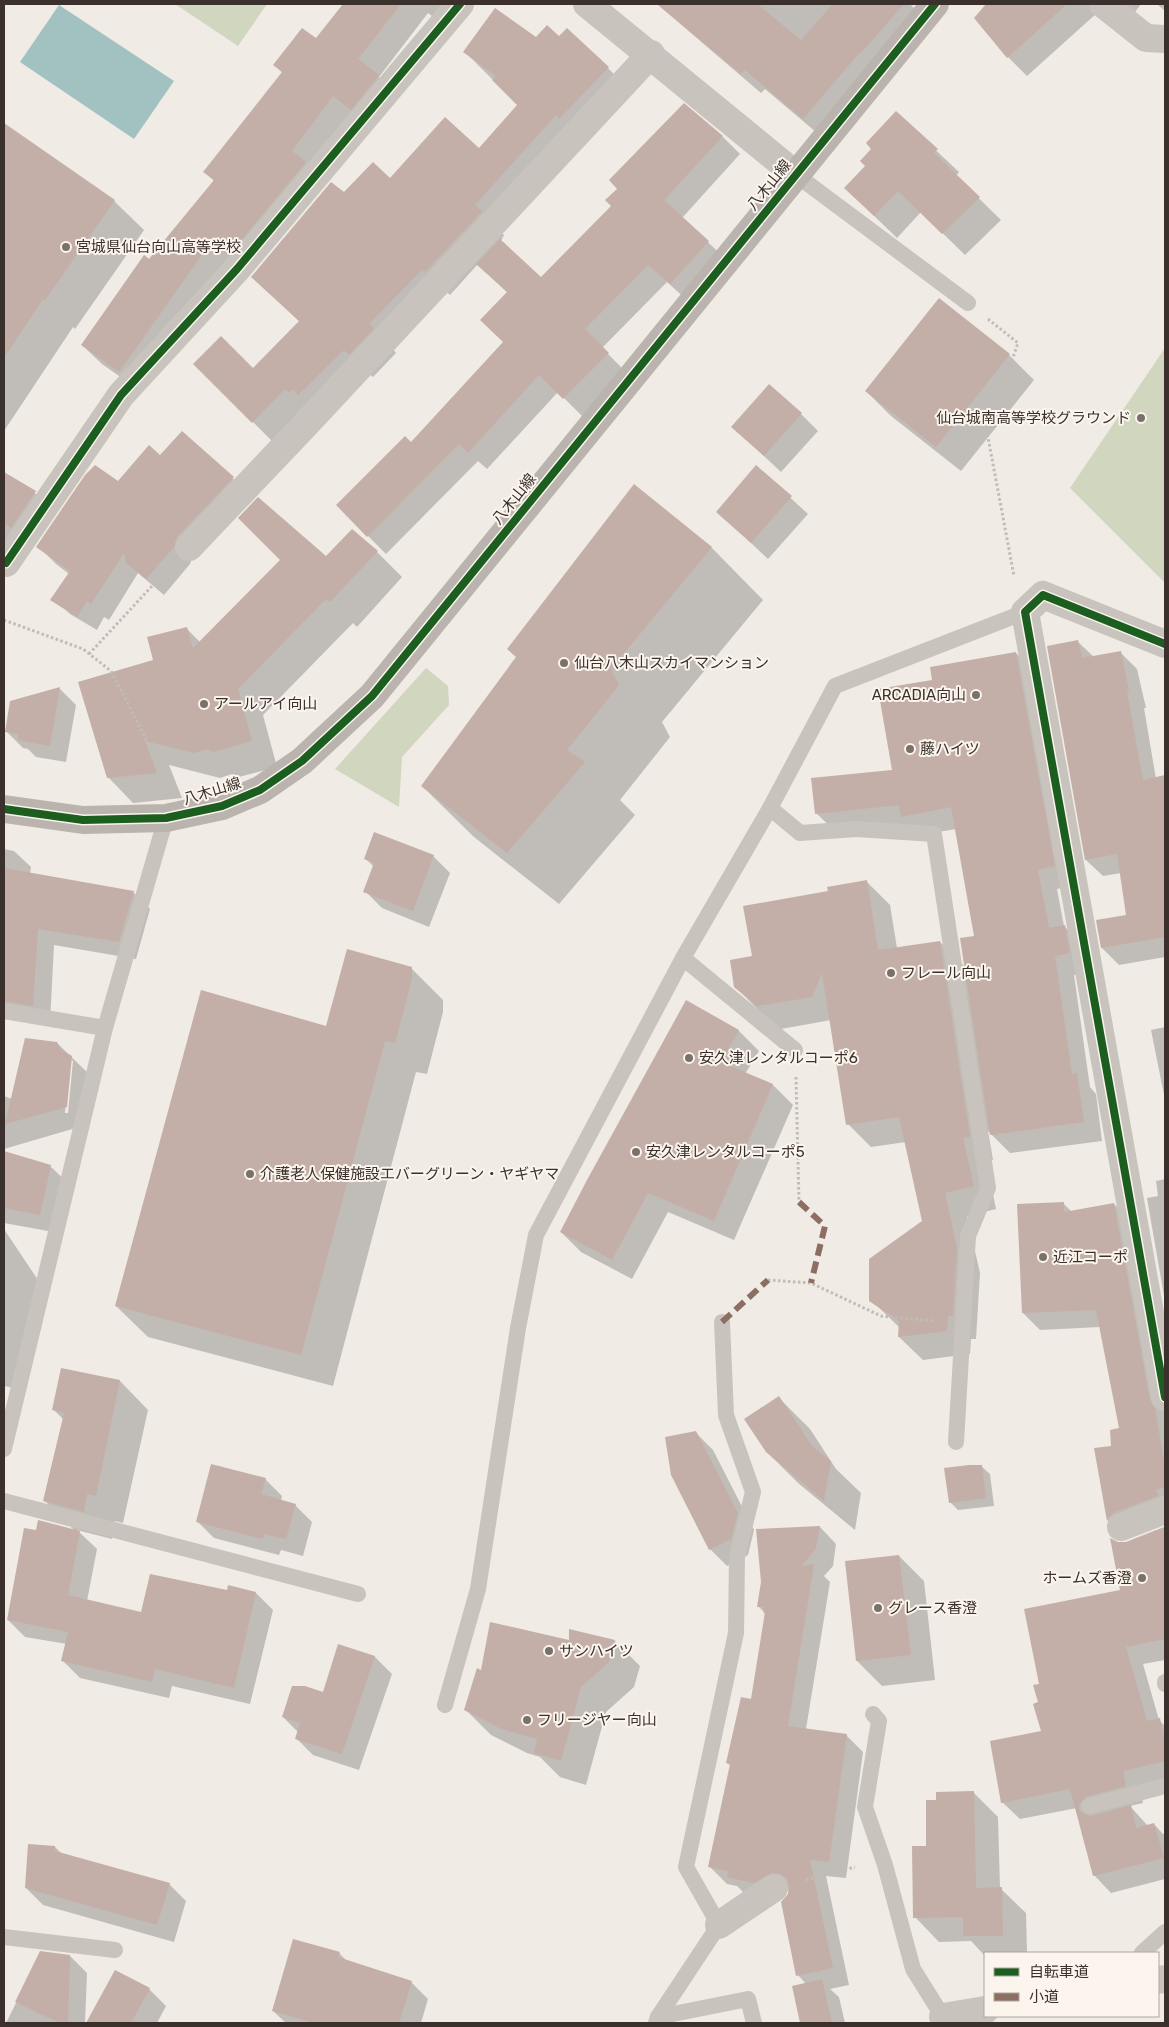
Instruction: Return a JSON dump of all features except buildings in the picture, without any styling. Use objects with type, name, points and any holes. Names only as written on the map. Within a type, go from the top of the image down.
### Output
[{"type":"street","points":[[6,563],[121,395],[237,269],[460,4]]},
{"type":"street","points":[[587,4],[651,54],[795,174]]},
{"type":"street","name":"八木山線","points":[[4,809],[82,820],[175,816],[222,806],[260,790],[302,761],[372,696],[935,4]]},
{"type":"street","points":[[1103,4],[1146,38],[1165,39]]},
{"type":"street","points":[[189,547],[651,54]]},
{"type":"street","points":[[1165,644],[1034,604],[1165,1397]]},
{"type":"street","points":[[1121,1527],[1165,1510]]},
{"type":"street","points":[[719,1925],[774,1888]]},
{"type":"street","points":[[943,2017],[984,2010]]},
{"type":"lane","points":[[795,174],[968,303]]},
{"type":"lane","points":[[445,1705],[478,1589],[518,1328],[536,1235],[683,958],[770,808],[835,686],[1034,604]]},
{"type":"lane","points":[[770,808],[800,833],[856,830],[934,834],[988,1188],[968,1236],[956,1442]]},
{"type":"lane","points":[[4,1449],[7,1422],[105,1028],[175,816]]},
{"type":"lane","points":[[683,958],[795,1050]]},
{"type":"lane","points":[[4,1011],[105,1028]]},
{"type":"lane","points":[[657,2020],[719,1925],[686,1866],[736,1633],[737,1557],[753,1492],[726,1415],[722,1322]]},
{"type":"lane","points":[[4,1501],[358,1594]]},
{"type":"lane","points":[[873,1714],[879,1720],[865,1807],[885,1865],[913,1970],[943,2017]]},
{"type":"lane","points":[[1089,1806],[1165,1786]]},
{"type":"lane","points":[[1143,1952],[1165,1932]]},
{"type":"lane","points":[[4,1937],[115,1950]]},
{"type":"lane","points":[[657,2020],[748,1999],[754,2023]]},
{"type":"path","points":[[968,303],[1018,343],[987,432],[1014,577],[1034,604]]},
{"type":"path","points":[[89,654],[189,547]]},
{"type":"path","points":[[4,620],[83,649],[111,671],[175,816]]},
{"type":"path","points":[[795,1050],[799,1202]]},
{"type":"path","points":[[768,1280],[812,1283],[881,1316],[963,1324]]},
{"type":"path","points":[[774,1888],[854,1867],[885,1865]]},
{"type":"green space","points":[[175,4],[267,4],[238,46]]},
{"type":"green space","name":"仙台城南高等学校グラウンド","points":[[1165,348],[1165,583],[1070,488]]},
{"type":"green space","points":[[426,668],[448,686],[449,705],[402,757],[399,807],[335,769]]},
{"type":"water","points":[[59,5],[174,81],[134,139],[20,62]]},
{"type":"marked path","points":[[799,1202],[825,1226],[811,1283]]},
{"type":"marked path","points":[[722,1322],[768,1280]]},
{"type":"cycle path","points":[[6,563],[121,395],[237,269],[460,4]]},
{"type":"cycle path","points":[[4,809],[83,820],[166,818],[222,806],[260,790],[302,761],[372,696],[935,4]]},
{"type":"cycle path","points":[[1165,644],[1043,595],[1025,612],[1165,1397]]},
{"type":"place","name":"宮城県仙台向山高等学校","points":[[66,247]]},
{"type":"place","name":"仙台城南高等学校グラウンド","points":[[1141,418]]},
{"type":"place","name":"仙台八木山スカイマンション","points":[[564,663]]},
{"type":"place","name":"ARCADIA向山","points":[[976,695]]},
{"type":"place","name":"アールアイ向山","points":[[204,704]]},
{"type":"place","name":"藤ハイツ","points":[[910,749]]},
{"type":"place","name":"フレール向山","points":[[891,973]]},
{"type":"place","name":"安久津レンタルコーポ6","points":[[689,1058]]},
{"type":"place","name":"安久津レンタルコーポ5","points":[[636,1152]]},
{"type":"place","name":"介護老人保健施設エバーグリーン・ヤギヤマ","points":[[250,1174]]},
{"type":"place","name":"近江コーポ","points":[[1043,1257]]},
{"type":"place","name":"ホームズ香澄","points":[[1142,1578]]},
{"type":"place","name":"グレース香澄","points":[[878,1608]]},
{"type":"place","name":"サンハイツ","points":[[549,1651]]},
{"type":"place","name":"フリージヤー向山","points":[[527,1720]]}]
